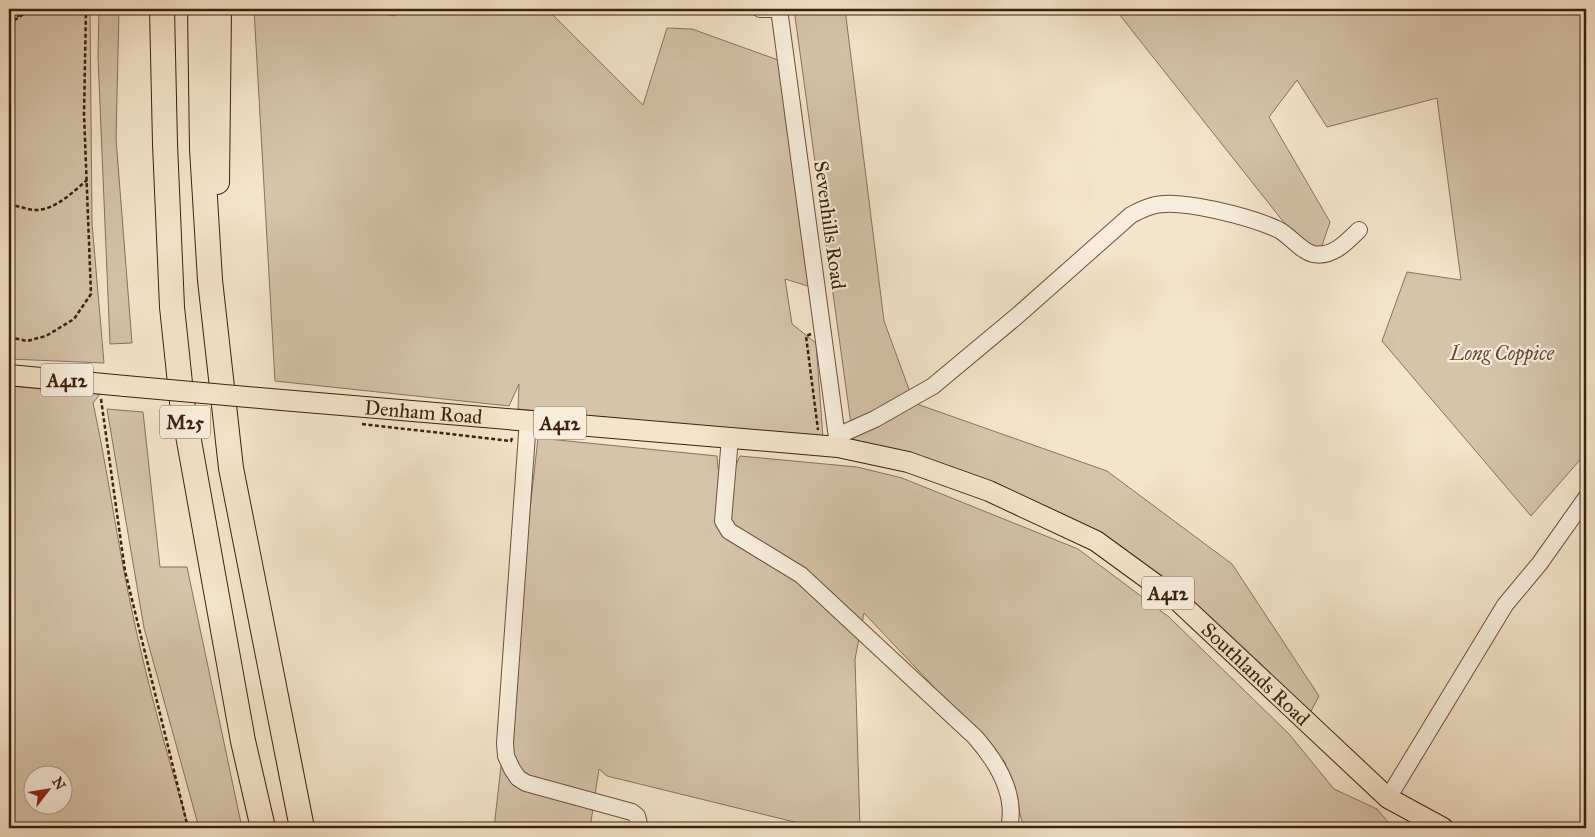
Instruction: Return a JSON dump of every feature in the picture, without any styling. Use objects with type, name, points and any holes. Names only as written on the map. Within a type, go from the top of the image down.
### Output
[{"type":"highway","name":"M25","points":[[162,9],[165,144],[172,307],[182,402],[242,732],[263,828]]},
{"type":"highway","name":"M25","points":[[200,9],[202,149],[210,280],[231,468],[302,828]]},
{"type":"highway","name":"M25","points":[[210,280],[219,151],[219,9]]},
{"type":"main road","name":"Denham Road","points":[[9,375],[730,438],[838,441]]},
{"type":"main road","name":"Southlands Road","points":[[838,441],[908,462],[989,491],[1096,541],[1177,600],[1388,798],[1443,828]]},
{"type":"street","points":[[760,9],[779,9]]},
{"type":"street","name":"Sevenhills Road","points":[[779,9],[838,441]]},
{"type":"street","points":[[838,441],[933,386],[1018,316],[1131,215],[1153,205],[1179,205],[1226,211],[1279,230],[1312,254],[1328,254],[1346,244],[1359,230]]},
{"type":"street","points":[[528,420],[507,701],[506,756],[518,778],[526,783],[632,812],[637,816],[640,828]]},
{"type":"street","points":[[730,438],[723,521],[729,531],[801,575],[975,737],[988,752],[1009,794],[1012,811],[1009,828]]},
{"type":"street","points":[[1388,798],[1505,605],[1540,563],[1586,498]]},
{"type":"path","points":[[18,18],[20,9]]},
{"type":"path","points":[[9,24],[32,9]]},
{"type":"path","points":[[9,338],[27,341],[46,336],[74,319],[91,294],[84,114],[86,9]]},
{"type":"path","points":[[9,205],[19,205],[36,210],[67,198],[87,180]]},
{"type":"path","points":[[109,399],[101,398],[125,571],[188,828]]},
{"type":"green space","points":[[9,9],[90,9],[92,223],[104,363],[9,359]]},
{"type":"green space","points":[[99,9],[119,9],[116,139],[132,343],[110,344],[98,57]]},
{"type":"green space","points":[[254,9],[362,9],[395,16],[397,9],[547,9],[643,105],[667,28],[692,29],[778,60],[811,287],[785,279],[792,324],[816,343],[823,438],[518,409],[519,384],[509,406],[275,381]]},
{"type":"green space","points":[[794,9],[845,9],[884,321],[914,403],[1107,471],[1232,564],[1319,696],[1310,713],[1107,537],[1077,521],[1015,494],[950,470],[853,439]]},
{"type":"green space","name":"Long Coppice","points":[[1115,9],[1586,9],[1586,453],[1531,516],[1382,341],[1407,272],[1461,280],[1437,98],[1327,127],[1297,80],[1269,117],[1330,222],[1316,263]]},
{"type":"green space","points":[[9,386],[100,394],[93,403],[129,597],[156,713],[189,828],[9,828]]},
{"type":"green space","points":[[107,409],[143,412],[160,567],[187,567],[242,828],[199,828],[144,628]]},
{"type":"green space","points":[[538,438],[717,456],[718,468],[728,483],[740,456],[857,467],[902,478],[1078,549],[1169,617],[1289,734],[1334,789],[1377,809],[1389,823],[1410,828],[1024,828],[1005,762],[864,613],[855,659],[860,828],[819,828],[607,776],[599,769],[590,828],[494,828]]},
{"type":"waterway","points":[[1586,132],[1584,135],[1586,140]]}]
